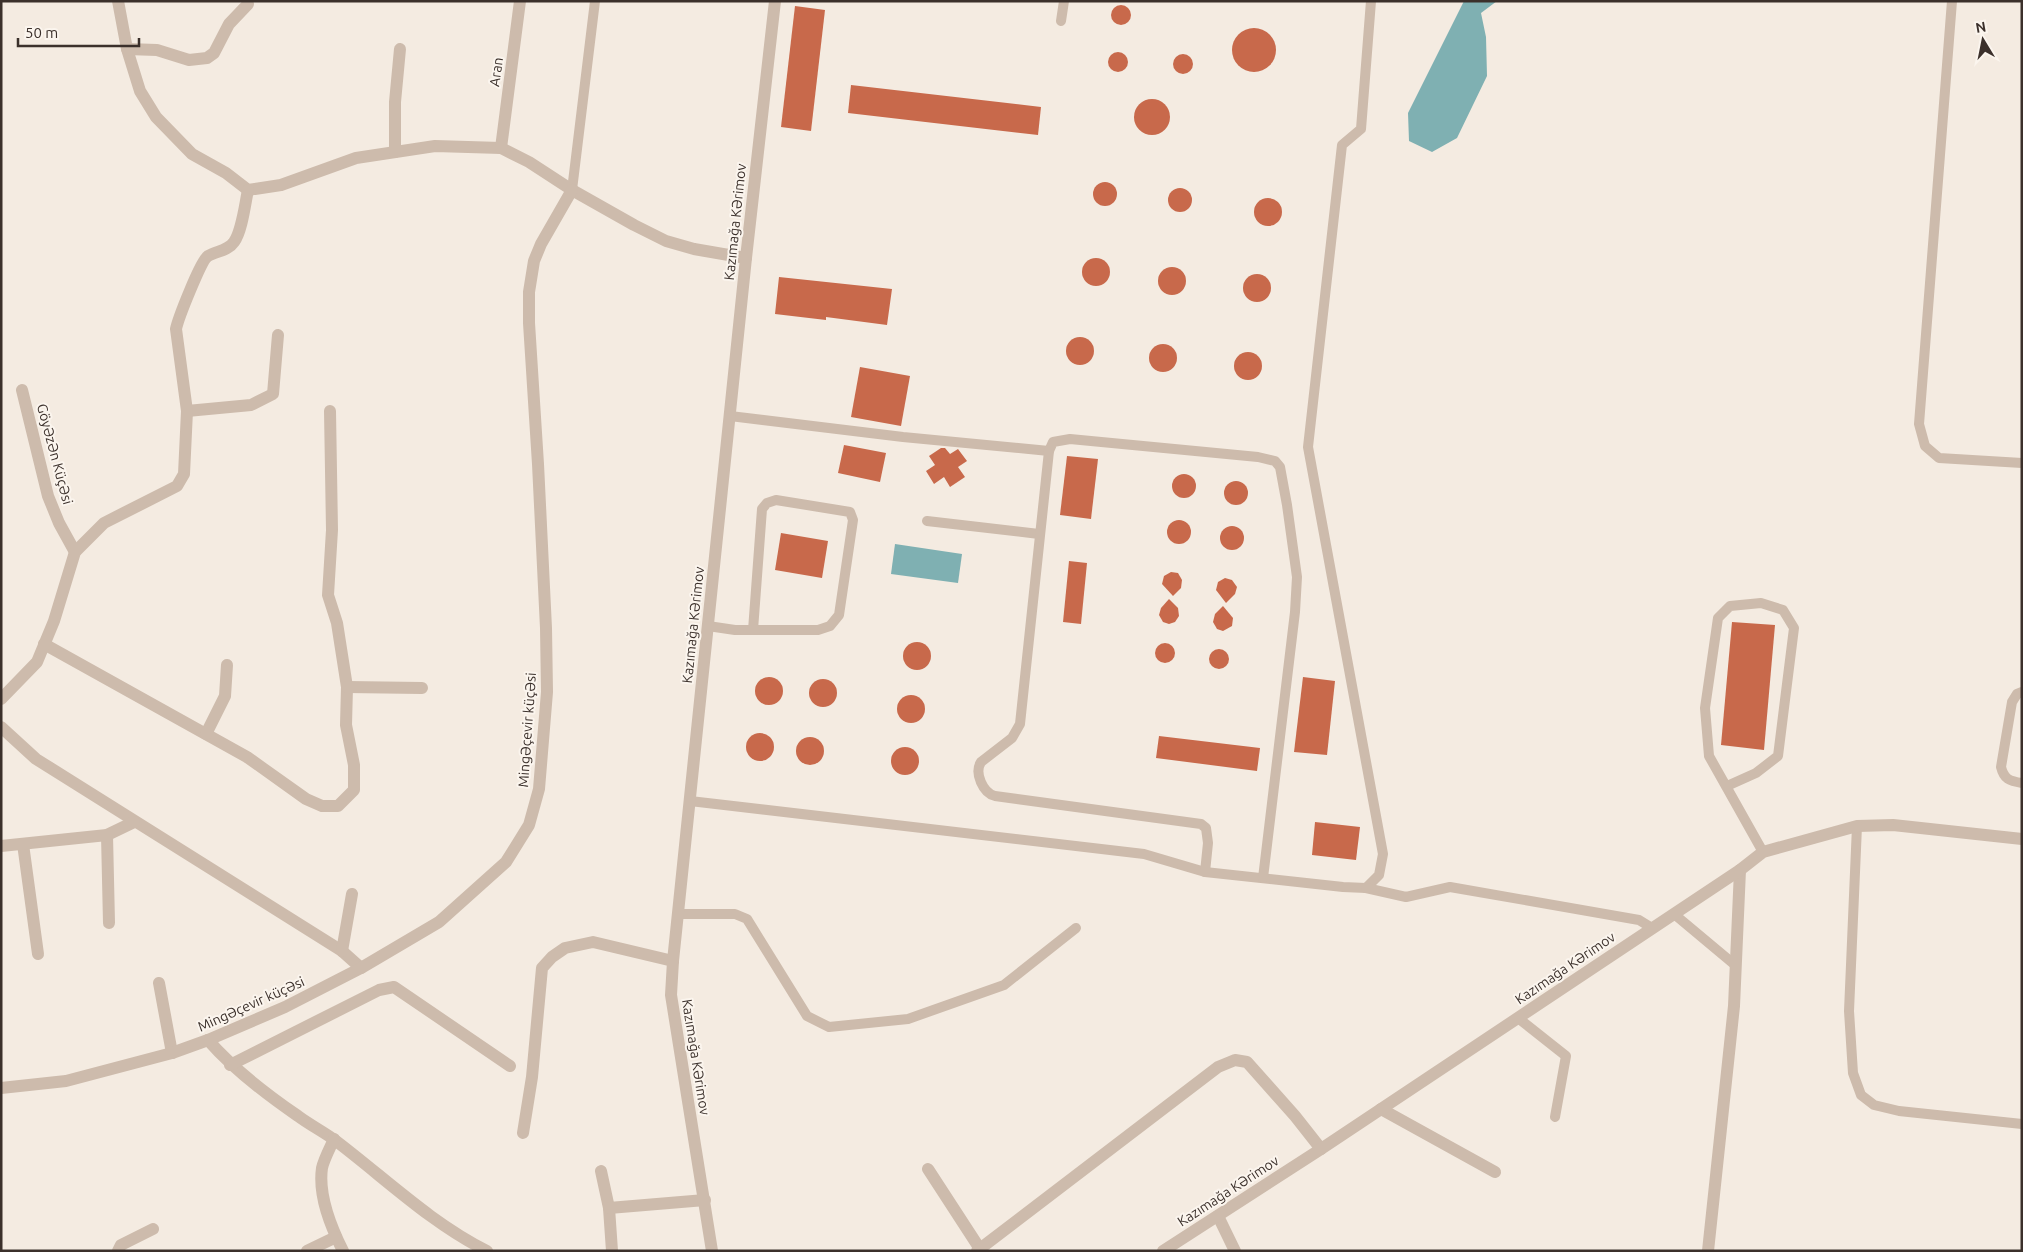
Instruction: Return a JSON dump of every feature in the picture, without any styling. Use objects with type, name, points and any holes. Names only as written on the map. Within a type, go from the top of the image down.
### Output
[{"type":"street","points":[[118,1],[127,49],[140,91],[156,117],[192,154],[226,173],[248,190],[281,185],[356,158],[435,146],[501,148],[529,162],[572,190],[634,225],[666,241],[694,250],[746,258]]},
{"type":"street","name":"Aran","points":[[501,148],[520,1]]},
{"type":"street","name":"Kazımağa Kərimov","points":[[712,1251],[671,995],[746,258],[775,1]]},
{"type":"street","points":[[127,49],[157,50],[189,60],[207,58],[214,53],[229,24],[248,4]]},
{"type":"street","points":[[395,152],[395,102],[400,49]]},
{"type":"street","points":[[1,699],[37,662],[54,621],[75,552],[104,524],[177,486],[184,474],[187,411],[176,329],[178,316],[191,292],[202,262],[207,256],[230,247],[236,240],[248,190]]},
{"type":"street","name":"Mingəçevir küçəsi","points":[[1,1088],[66,1082],[172,1054],[285,1007],[361,968],[439,922],[506,862],[529,825],[539,789],[547,692],[546,628],[538,454],[529,323],[529,292],[534,260],[540,244],[572,190]]},
{"type":"street","points":[[187,411],[251,405],[273,394],[278,335]]},
{"type":"street","name":"Göyəzən Küçəsi","points":[[22,390],[48,496],[59,523],[75,552]]},
{"type":"street","points":[[44,644],[247,757],[306,799],[322,806],[338,806],[354,790],[354,765],[346,725],[347,687],[337,622],[328,595],[332,530],[330,411]]},
{"type":"street","points":[[206,734],[225,696],[228,665]]},
{"type":"street","points":[[347,687],[422,688]]},
{"type":"street","points":[[1,727],[36,759],[342,951],[361,968]]},
{"type":"street","points":[[1,846],[107,835],[134,822]]},
{"type":"street","name":"Kazımağa Kərimov","points":[[1163,1251],[1518,1018],[1740,870],[1763,852],[1857,826],[1893,825],[2022,839]]},
{"type":"street","points":[[107,835],[109,923]]},
{"type":"street","points":[[23,844],[38,954]]},
{"type":"street","points":[[1708,1251],[1734,1006],[1740,870]]},
{"type":"street","points":[[342,951],[352,894]]},
{"type":"street","points":[[524,1133],[532,1077],[542,968],[565,948],[593,942],[673,961]]},
{"type":"street","points":[[160,983],[172,1054]]},
{"type":"street","points":[[230,1065],[379,990],[394,987],[510,1066]]},
{"type":"street","points":[[208,1040],[230,1065],[298,1117],[334,1139],[422,1210],[480,1249]]},
{"type":"street","points":[[928,1169],[978,1250],[1218,1067],[1235,1060],[1247,1062],[1295,1116],[1321,1149]]},
{"type":"street","points":[[1381,1109],[1495,1172]]},
{"type":"street","points":[[334,1139],[322,1167],[321,1184],[324,1202],[343,1251]]},
{"type":"street","points":[[601,1171],[609,1208],[612,1251]]},
{"type":"street","points":[[609,1208],[705,1200]]},
{"type":"street","points":[[1218,1216],[1235,1251]]},
{"type":"street","points":[[118,1251],[121,1245],[153,1229]]},
{"type":"street","points":[[307,1251],[336,1237]]},
{"type":"lane","points":[[572,190],[595,1]]},
{"type":"lane","points":[[1062,21],[1064,1]]},
{"type":"lane","points":[[1366,888],[1379,875],[1383,854],[1308,447],[1342,145],[1361,129],[1371,1]]},
{"type":"lane","points":[[1952,1],[1919,424],[1924,446],[1939,458],[2022,463]]},
{"type":"lane","points":[[730,416],[903,437],[1049,451]]},
{"type":"lane","points":[[1205,872],[1208,843],[1206,828],[1201,824],[995,796],[989,794],[985,789],[978,768],[981,762],[1012,738],[1020,724],[1039,534],[1049,451],[1053,442],[1070,439],[1258,457],[1275,461],[1280,467],[1288,505],[1297,577],[1296,603],[1263,878]]},
{"type":"lane","points":[[708,626],[735,630],[753,630],[818,630],[830,626],[839,615],[853,520],[850,512],[776,500],[767,503],[762,509],[753,630]]},
{"type":"lane","points":[[927,521],[1039,534]]},
{"type":"lane","points":[[1727,786],[1756,773],[1778,756],[1794,628],[1783,610],[1761,603],[1730,606],[1718,618],[1705,708],[1709,756],[1763,852]]},
{"type":"lane","points":[[2022,692],[2017,694],[2012,702],[2001,767],[2004,776],[2010,781],[2022,783]]},
{"type":"lane","points":[[690,801],[1144,854],[1205,872],[1366,888],[1406,897],[1450,887],[1488,892],[1639,920],[1652,928]]},
{"type":"lane","points":[[1857,826],[1849,1011],[1853,1073],[1862,1095],[1874,1105],[1899,1111],[2022,1124]]},
{"type":"lane","points":[[678,914],[735,914],[747,919],[807,1016],[829,1027],[908,1019],[1004,985],[1076,928]]},
{"type":"lane","points":[[1674,914],[1735,966]]},
{"type":"lane","points":[[1518,1018],[1566,1056],[1555,1117]]},
{"type":"water","points":[[1464,1],[1497,1],[1481,13],[1486,37],[1487,76],[1457,138],[1432,152],[1409,141],[1408,113]]},
{"type":"water","points":[[895,544],[962,554],[958,583],[891,574]]},
{"type":"building","points":[[1121,5],[1128,8],[1131,15],[1128,22],[1121,25],[1114,22],[1111,15],[1114,8]]},
{"type":"building","points":[[795,6],[825,10],[811,131],[781,127]]},
{"type":"building","points":[[1250,28],[1258,28],[1270,34],[1276,50],[1270,66],[1258,72],[1250,72],[1238,66],[1232,54],[1232,46],[1238,34]]},
{"type":"building","points":[[1118,52],[1125,55],[1128,62],[1125,69],[1118,72],[1111,69],[1108,62],[1111,55]]},
{"type":"building","points":[[1183,54],[1190,57],[1193,64],[1190,71],[1183,74],[1176,71],[1173,64],[1176,57]]},
{"type":"building","points":[[851,85],[1041,107],[1038,135],[848,113]]},
{"type":"building","points":[[1152,99],[1165,104],[1170,117],[1165,130],[1152,135],[1139,130],[1134,117],[1139,104]]},
{"type":"building","points":[[1105,182],[1110,183],[1116,189],[1116,199],[1110,205],[1105,206],[1100,205],[1094,199],[1093,194],[1094,189],[1100,183]]},
{"type":"building","points":[[1180,188],[1185,189],[1191,195],[1191,205],[1185,211],[1180,212],[1175,211],[1169,205],[1168,200],[1169,195],[1175,189]]},
{"type":"building","points":[[1268,198],[1278,202],[1282,212],[1278,222],[1268,226],[1258,222],[1254,212],[1258,202]]},
{"type":"building","points":[[1096,258],[1106,262],[1110,272],[1106,282],[1096,286],[1086,282],[1082,272],[1086,262]]},
{"type":"building","points":[[1172,267],[1182,271],[1186,281],[1182,291],[1172,295],[1162,291],[1158,281],[1162,271]]},
{"type":"building","points":[[1257,274],[1267,278],[1271,288],[1267,298],[1257,302],[1247,298],[1243,288],[1247,278]]},
{"type":"building","points":[[779,277],[892,289],[887,325],[826,317],[826,320],[775,314]]},
{"type":"building","points":[[1080,337],[1090,341],[1094,351],[1090,361],[1080,365],[1070,361],[1066,351],[1070,341]]},
{"type":"building","points":[[1163,344],[1173,348],[1177,358],[1173,368],[1163,372],[1153,368],[1149,358],[1153,348]]},
{"type":"building","points":[[1248,352],[1258,356],[1262,366],[1258,376],[1248,380],[1238,376],[1234,366],[1238,356]]},
{"type":"building","points":[[860,367],[910,376],[901,426],[851,417]]},
{"type":"building","points":[[844,445],[886,453],[880,482],[838,473]]},
{"type":"building","points":[[941,448],[945,448],[950,454],[958,449],[967,461],[958,467],[965,477],[950,487],[944,477],[934,484],[926,471],[935,465],[929,456]]},
{"type":"building","points":[[1067,456],[1098,459],[1091,519],[1060,515]]},
{"type":"building","points":[[1184,474],[1189,475],[1195,481],[1195,491],[1189,497],[1184,498],[1179,497],[1173,491],[1172,486],[1173,481],[1179,475]]},
{"type":"building","points":[[1236,481],[1241,482],[1247,488],[1247,498],[1241,504],[1236,505],[1231,504],[1225,498],[1224,493],[1225,488],[1231,482]]},
{"type":"building","points":[[1179,520],[1184,521],[1190,527],[1190,537],[1184,543],[1179,544],[1174,543],[1168,537],[1167,532],[1168,527],[1174,521]]},
{"type":"building","points":[[1232,526],[1237,527],[1243,533],[1243,543],[1237,549],[1232,550],[1227,549],[1221,543],[1220,538],[1221,533],[1227,527]]},
{"type":"building","points":[[781,533],[828,541],[822,578],[775,570]]},
{"type":"building","points":[[1069,561],[1087,563],[1081,624],[1063,622]]},
{"type":"building","points":[[1171,572],[1178,573],[1182,580],[1181,588],[1173,596],[1162,584],[1164,576]]},
{"type":"building","points":[[1225,578],[1232,580],[1237,587],[1235,594],[1226,603],[1216,590],[1218,582]]},
{"type":"building","points":[[1169,599],[1178,608],[1179,616],[1175,622],[1169,624],[1163,622],[1159,615],[1161,608]]},
{"type":"building","points":[[1223,606],[1233,618],[1232,626],[1223,631],[1217,629],[1213,622],[1215,614]]},
{"type":"building","points":[[1732,622],[1775,625],[1764,750],[1721,745]]},
{"type":"building","points":[[917,642],[927,646],[931,656],[927,666],[917,670],[907,666],[903,656],[907,646]]},
{"type":"building","points":[[1165,643],[1172,646],[1175,653],[1172,660],[1165,663],[1158,660],[1155,653],[1158,646]]},
{"type":"building","points":[[1219,649],[1226,652],[1229,659],[1226,666],[1219,669],[1212,666],[1209,659],[1212,652]]},
{"type":"building","points":[[769,677],[779,681],[783,691],[779,701],[769,705],[759,701],[755,691],[759,681]]},
{"type":"building","points":[[1303,677],[1335,681],[1327,755],[1294,752]]},
{"type":"building","points":[[823,679],[833,683],[837,693],[833,703],[823,707],[813,703],[809,693],[813,683]]},
{"type":"building","points":[[911,695],[921,699],[925,709],[921,719],[911,723],[901,719],[897,709],[901,699]]},
{"type":"building","points":[[760,733],[770,737],[774,747],[770,757],[760,761],[750,757],[746,747],[750,737]]},
{"type":"building","points":[[1159,736],[1260,748],[1257,771],[1156,758]]},
{"type":"building","points":[[810,737],[820,741],[824,751],[820,761],[810,765],[800,761],[796,751],[800,741]]},
{"type":"building","points":[[905,747],[915,751],[919,761],[915,771],[905,775],[895,771],[891,761],[895,751]]},
{"type":"building","points":[[1315,822],[1360,827],[1356,860],[1312,855]]}]
